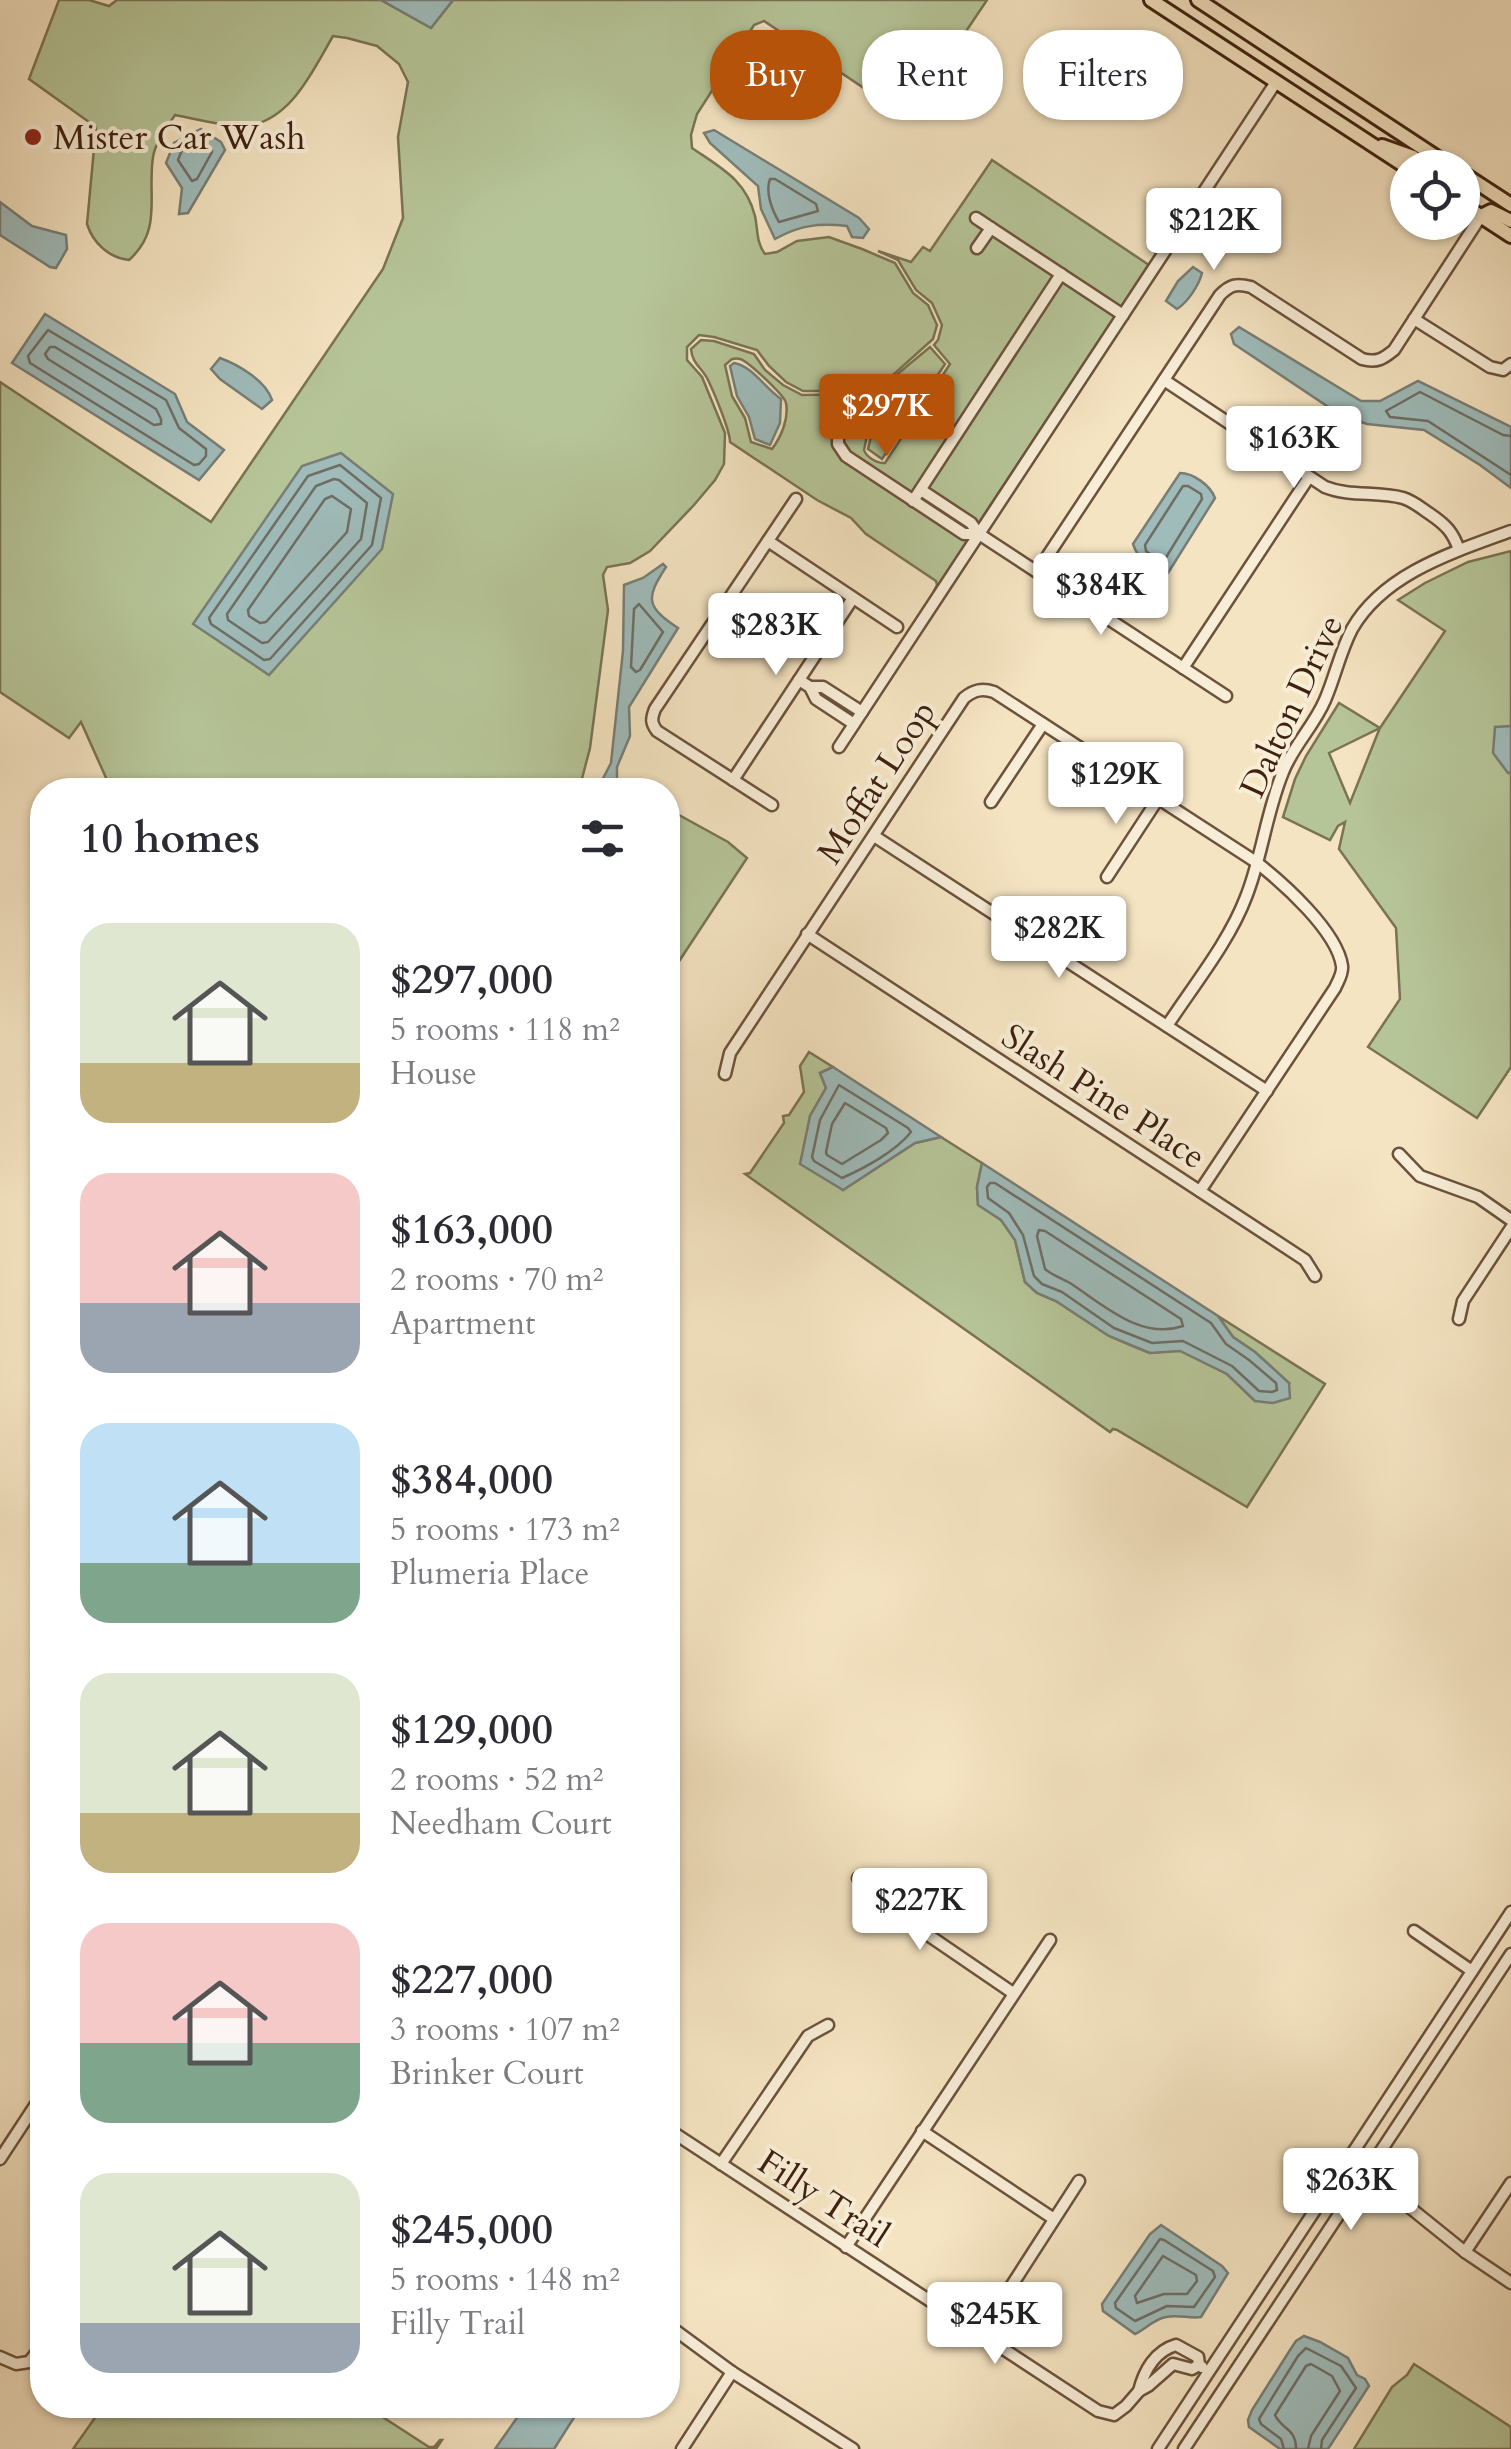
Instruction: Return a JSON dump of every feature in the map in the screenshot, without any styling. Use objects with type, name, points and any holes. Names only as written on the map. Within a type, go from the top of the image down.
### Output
[{"type":"main road","points":[[1151,0],[1390,157]]},
{"type":"main road","points":[[1198,0],[1427,150]]},
{"type":"main road","points":[[1365,141],[1394,150]]},
{"type":"main road","points":[[1480,185],[1511,205]]},
{"type":"main road","points":[[1480,189],[1484,188]]},
{"type":"main road","points":[[1511,221],[1491,211],[1481,216],[1511,236]]},
{"type":"street","points":[[839,747],[1276,82]]},
{"type":"street","points":[[1037,572],[1229,286],[1251,286],[1362,359],[1374,362],[1394,350],[1481,216]]},
{"type":"street","points":[[976,218],[1123,315]]},
{"type":"street","points":[[978,248],[991,228]]},
{"type":"street","points":[[914,501],[1061,274]]},
{"type":"street","points":[[1414,319],[1490,367],[1503,370],[1511,364]]},
{"type":"street","points":[[1164,380],[1338,492],[1410,500],[1447,525],[1459,550]]},
{"type":"street","points":[[838,428],[838,444],[846,456],[964,534],[979,534]]},
{"type":"street","points":[[1183,668],[1309,476]]},
{"type":"street","points":[[921,490],[971,523],[979,534],[1226,696]]},
{"type":"street","points":[[772,806],[657,731],[652,718],[796,499]]},
{"type":"street","points":[[944,521],[951,510]]},
{"type":"street","name":"Dalton Drive","points":[[1166,1026],[1238,917],[1285,766],[1319,714],[1354,626],[1374,602],[1428,562],[1511,531]]},
{"type":"street","points":[[768,541],[897,627]]},
{"type":"street","points":[[733,780],[854,598]]},
{"type":"street","points":[[799,680],[810,687],[816,699],[854,724]]},
{"type":"street","points":[[810,687],[823,687],[862,712]]},
{"type":"street","name":"Moffat Loop","points":[[724,1074],[730,1054],[964,698],[973,691],[986,689],[1256,862],[1309,910],[1339,956],[1343,970],[1335,988],[1200,1191]]},
{"type":"street","points":[[820,702],[828,690]]},
{"type":"street","points":[[831,709],[839,698]]},
{"type":"street","points":[[991,802],[1043,724]]},
{"type":"street","points":[[1107,877],[1158,799]]},
{"type":"street","points":[[874,836],[1267,1092]]},
{"type":"street","name":"Slash Pine Place","points":[[807,934],[1305,1260],[1315,1276]]},
{"type":"street","points":[[1400,1154],[1420,1176],[1478,1197],[1511,1220]]},
{"type":"street","points":[[1459,1319],[1463,1301],[1511,1228]]},
{"type":"street","points":[[858,1878],[874,1898],[1013,1993]]},
{"type":"street","points":[[1158,2449],[1204,2368],[1348,2160],[1511,1912]]},
{"type":"street","points":[[1414,1931],[1472,1970]]},
{"type":"street","points":[[846,2247],[1050,1940]]},
{"type":"street","points":[[1184,2449],[1511,1954]]},
{"type":"street","points":[[721,2164],[808,2036],[828,2025]]},
{"type":"street","points":[[0,2159],[30,2113]]},
{"type":"street","points":[[922,2131],[1054,2219]]},
{"type":"street","name":"Filly Trail","points":[[680,2138],[1098,2411],[1114,2415],[1139,2391]]},
{"type":"street","points":[[1348,2160],[1511,2283]]},
{"type":"street","points":[[980,2333],[1079,2182]]},
{"type":"street","points":[[1465,2252],[1511,2183]]},
{"type":"street","points":[[680,2335],[851,2448]]},
{"type":"street","points":[[1139,2391],[1143,2377],[1165,2348],[1176,2345],[1198,2357],[1204,2368]]},
{"type":"street","points":[[1139,2391],[1173,2364],[1176,2345]]},
{"type":"street","points":[[0,2357],[16,2364],[30,2360]]},
{"type":"street","points":[[1173,2364],[1204,2368]]},
{"type":"street","points":[[682,2449],[732,2372]]},
{"type":"green space","points":[[59,0],[89,0],[109,6],[117,0],[381,0],[431,28],[453,0],[987,0],[967,30],[862,30],[862,87],[842,73],[842,30],[777,30],[764,21],[751,30],[710,30],[710,94],[697,114],[692,148],[739,184],[751,204],[765,254],[797,241],[829,237],[862,249],[895,263],[913,293],[928,305],[937,325],[933,339],[883,384],[868,390],[803,391],[786,382],[757,350],[699,335],[687,347],[687,360],[702,377],[725,433],[724,464],[694,505],[650,551],[630,563],[607,567],[603,575],[608,610],[590,748],[582,778],[106,778],[81,722],[69,738],[0,692],[0,382],[211,522],[383,269],[403,218],[398,137],[408,82],[399,64],[377,46],[333,36],[299,92],[276,115],[262,122],[231,126],[175,115],[154,152],[150,225],[140,249],[129,260],[109,253],[87,224],[96,127],[29,79]]},
{"type":"green space","points":[[992,160],[1149,265],[978,524],[948,503],[936,522],[968,540],[932,595],[936,581],[866,534],[851,518],[730,442],[717,400],[691,349],[701,340],[714,341],[754,354],[765,370],[802,395],[869,394],[863,400],[870,421],[864,450],[873,460],[885,463],[950,364],[934,345],[942,325],[932,303],[916,290],[898,260],[878,251],[911,262],[923,247],[930,251]],"holes":[[[733,359],[750,366],[786,403],[784,428],[772,449],[751,442],[745,418],[732,396],[725,365]]]},
{"type":"green space","points":[[930,347],[945,364],[882,459],[868,449],[875,421],[868,401]]},
{"type":"green space","points":[[1511,551],[1511,1067],[1477,1118],[1368,1047],[1400,999],[1396,928],[1339,849],[1345,822],[1330,840],[1283,817],[1306,756],[1339,703],[1380,728],[1445,631],[1398,600],[1468,562]],"holes":[[[1379,730],[1350,803],[1329,753]]]},
{"type":"green space","points":[[680,816],[728,842],[747,858],[680,960]]},
{"type":"green space","points":[[809,1052],[833,1067],[820,1073],[826,1088],[810,1116],[843,1190],[915,1143],[941,1137],[982,1163],[978,1204],[1001,1220],[1015,1240],[1025,1282],[1037,1293],[1109,1336],[1150,1353],[1179,1350],[1227,1374],[1255,1401],[1289,1383],[1233,1337],[1218,1316],[1325,1384],[1247,1507],[1117,1430],[1110,1432],[745,1174],[750,1173],[784,1123],[783,1116],[789,1115],[804,1092],[800,1066]]},
{"type":"green space","points":[[1414,2364],[1511,2427],[1511,2449],[1354,2449],[1392,2387]]},
{"type":"green space","points":[[95,2418],[384,2418],[429,2447],[442,2440],[436,2449],[73,2449]]},
{"type":"water","points":[[381,0],[453,0],[431,28]]},
{"type":"water","points":[[201,129],[221,142],[225,150],[188,213],[179,214],[182,188],[166,163],[174,143]]},
{"type":"water","points":[[714,130],[859,218],[869,229],[863,238],[852,237],[847,226],[827,225],[801,228],[775,239],[761,209],[758,186],[710,143],[704,133]]},
{"type":"water","points":[[0,202],[32,226],[66,235],[67,249],[56,268],[0,235]]},
{"type":"water","points":[[1193,267],[1202,273],[1201,278],[1177,309],[1166,301],[1178,281]]},
{"type":"water","points":[[45,314],[175,394],[187,422],[224,450],[199,480],[12,363]]},
{"type":"water","points":[[1239,327],[1361,401],[1380,401],[1418,381],[1511,427],[1511,488],[1424,430],[1367,424],[1339,414],[1234,344],[1231,334]]},
{"type":"water","points":[[220,358],[251,374],[272,400],[262,409],[220,379],[211,369]]},
{"type":"water","points":[[734,363],[753,373],[781,399],[780,423],[770,445],[755,439],[737,396],[730,366]]},
{"type":"water","points":[[341,453],[393,494],[382,549],[269,675],[193,624],[302,466]]},
{"type":"water","points":[[1180,473],[1200,481],[1215,498],[1168,573],[1162,573],[1146,564],[1133,544]]},
{"type":"water","points":[[663,564],[666,567],[652,601],[659,614],[678,628],[629,707],[630,736],[617,767],[617,778],[603,778],[611,763],[623,651],[624,585]]},
{"type":"water","points":[[1511,726],[1508,773],[1493,753],[1495,727]]},
{"type":"water","points":[[833,1067],[941,1137],[915,1143],[843,1190],[800,1164],[810,1116],[826,1088],[820,1073]]},
{"type":"water","points":[[982,1163],[1218,1316],[1233,1337],[1289,1383],[1290,1398],[1273,1403],[1255,1401],[1227,1374],[1180,1351],[1150,1353],[1109,1336],[1037,1293],[1025,1282],[1015,1240],[1001,1220],[978,1205]]},
{"type":"water","points":[[1161,2225],[1228,2273],[1201,2317],[1162,2318],[1135,2334],[1103,2311],[1102,2304],[1150,2234]]},
{"type":"water","points":[[1304,2336],[1348,2358],[1369,2386],[1328,2449],[1280,2449],[1249,2427],[1248,2420],[1296,2341]]},
{"type":"water","points":[[517,2418],[574,2418],[554,2449],[495,2449]]},
{"type":"place","name":"Mister Car Wash","points":[[33,137]]}]
